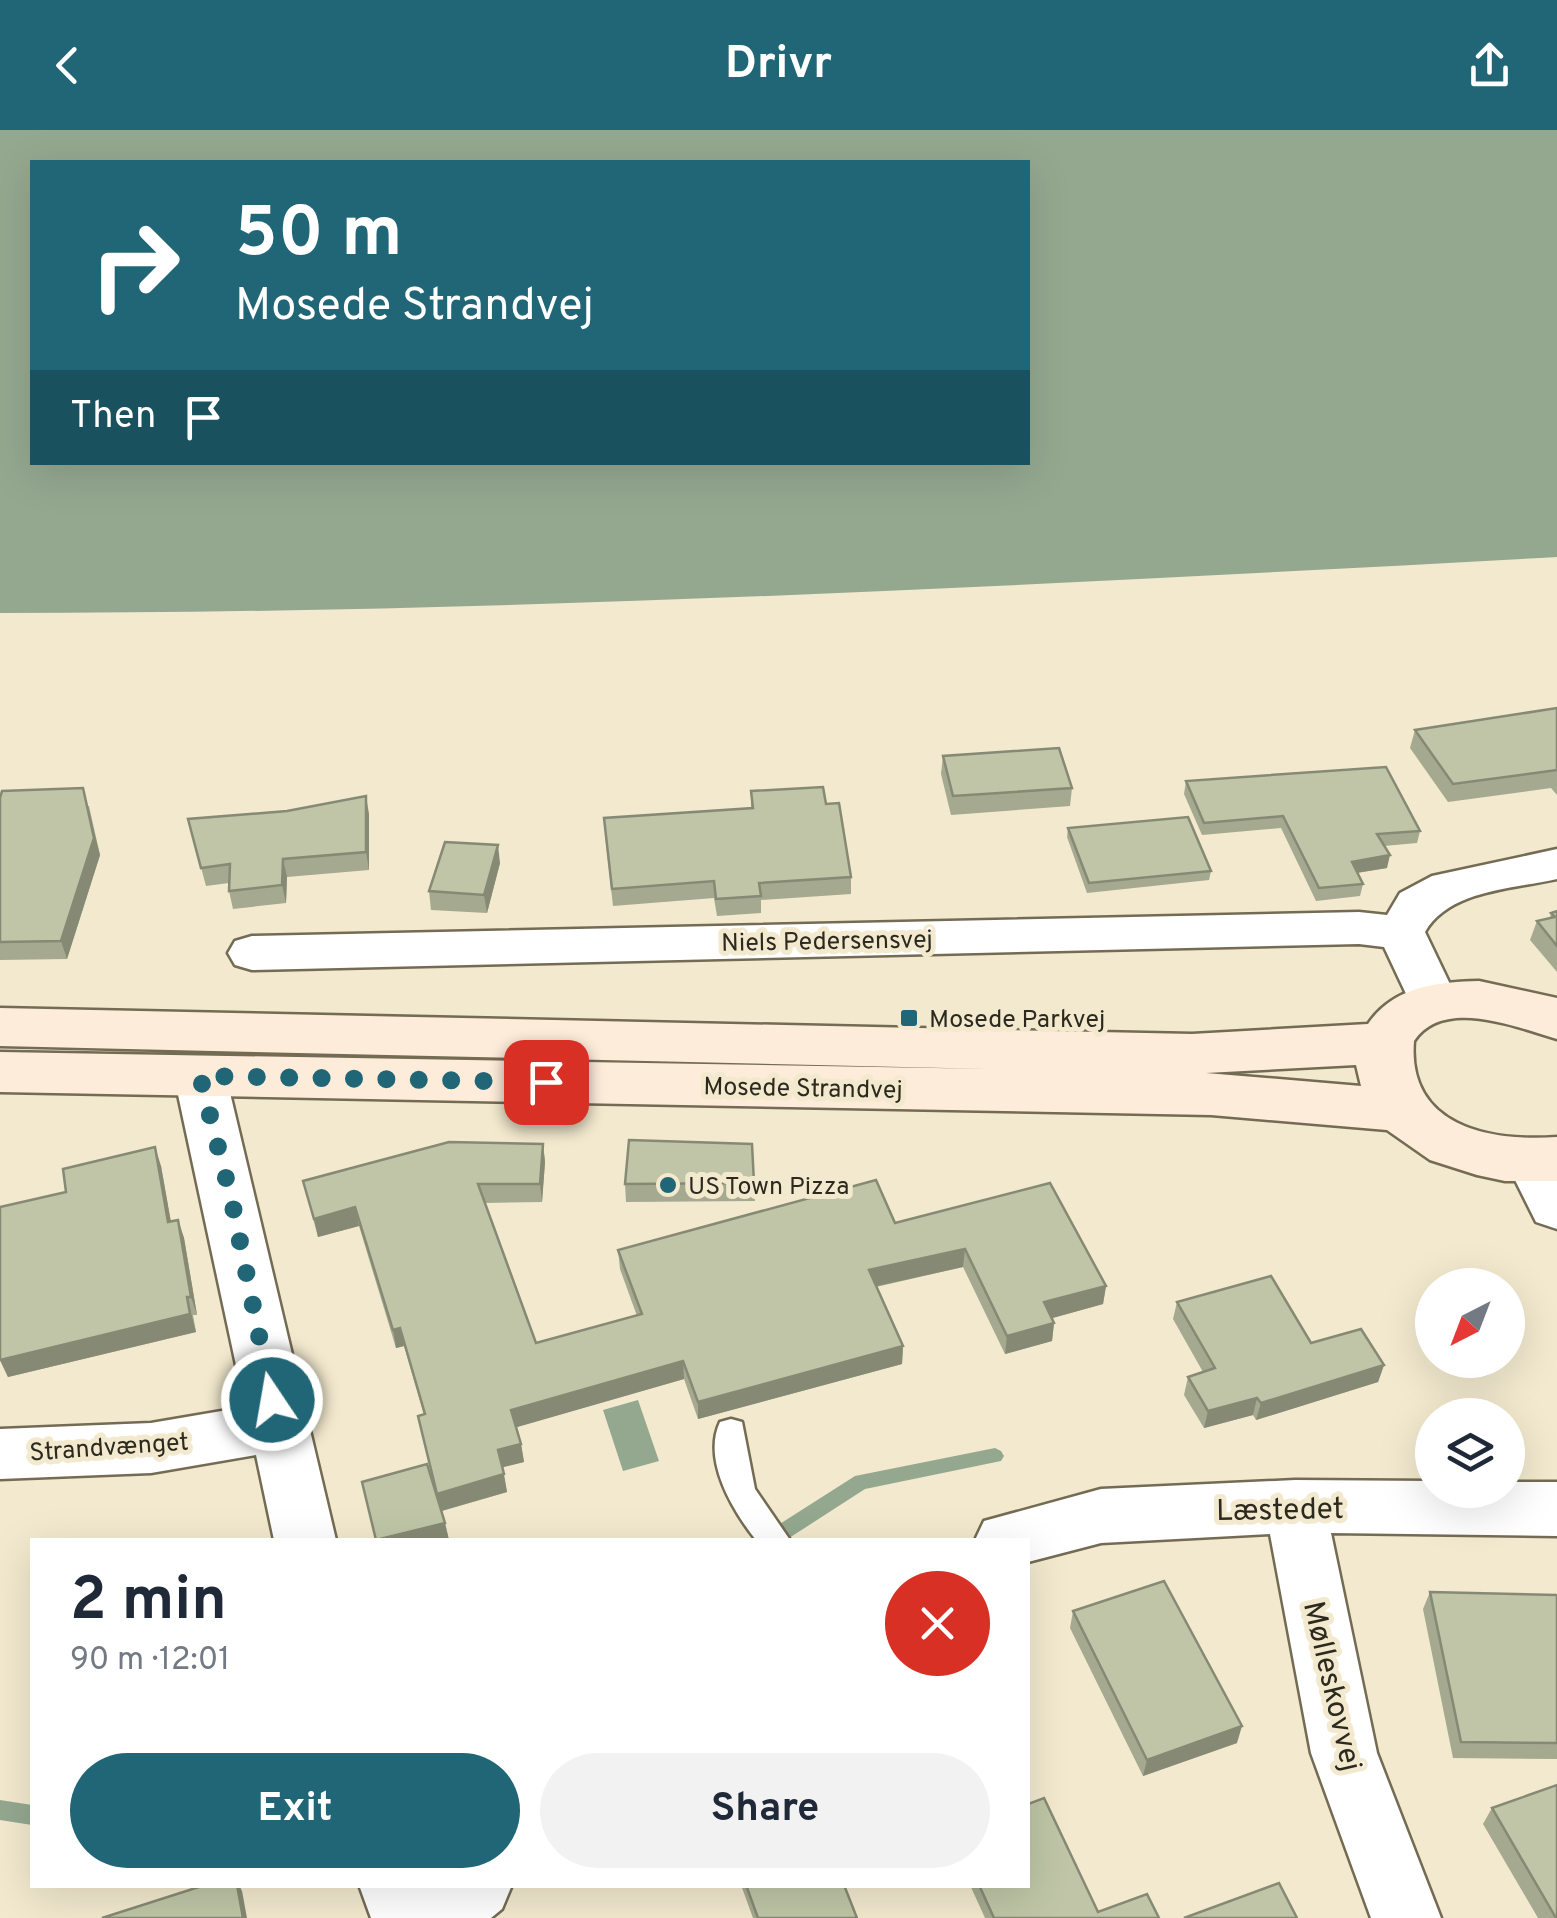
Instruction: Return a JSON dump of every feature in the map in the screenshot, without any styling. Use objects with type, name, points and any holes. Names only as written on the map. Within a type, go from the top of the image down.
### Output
[{"type":"main road","points":[[1550,1176],[1463,1150],[1430,1133],[1406,1111],[1390,1088],[1384,1064],[1387,1043],[1396,1026],[1412,1012],[1434,1003],[1486,998],[1514,1002],[1557,1020]]},
{"type":"main road","points":[[0,1027],[198,1053]]},
{"type":"main road","name":"Mosede Strandvej","points":[[198,1053],[1192,1054],[1387,1043]]},
{"type":"main road","points":[[0,1072],[198,1053]]},
{"type":"main road","name":"Mosede Strandvej","points":[[198,1053],[1211,1094],[1406,1111]]},
{"type":"street","points":[[1434,1003],[1402,932],[1417,904],[1449,886],[1557,864]]},
{"type":"street","name":"Niels Pedersensvej","points":[[252,952],[1358,928],[1402,932]]},
{"type":"street","points":[[198,1053],[305,1538]]},
{"type":"street","name":"Strandvænget","points":[[0,1454],[151,1448],[278,1426]]},
{"type":"street","name":"Læstedet","points":[[1014,1538],[1101,1516],[1295,1506],[1557,1509]]},
{"type":"street","name":"Mølleskovvej","points":[[1295,1506],[1344,1753],[1406,1918]]},
{"type":"street","points":[[395,1888],[406,1918]]},
{"type":"street","points":[[434,1918],[474,1888]]},
{"type":"lane","points":[[731,1431],[732,1467],[740,1498],[772,1538]]},
{"type":"shaded area","points":[[0,130],[1557,130],[1557,557],[584,603],[0,613]]},
{"type":"shaded area","points":[[638,1400],[659,1461],[623,1471],[603,1410]]},
{"type":"building","points":[[1557,708],[1557,770],[1453,784],[1415,730]]},
{"type":"building","points":[[1059,748],[1072,788],[953,796],[943,756]]},
{"type":"building","points":[[1386,767],[1420,831],[1377,834],[1390,855],[1352,862],[1363,884],[1319,888],[1283,816],[1204,823],[1186,781]]},
{"type":"building","points":[[823,787],[826,804],[839,803],[851,877],[759,883],[761,896],[716,899],[714,881],[612,889],[604,818],[753,808],[751,791]]},
{"type":"building","points":[[83,788],[94,838],[61,941],[0,942],[2,791]]},
{"type":"building","points":[[366,796],[366,852],[283,859],[282,885],[229,891],[230,864],[201,868],[188,819],[287,811]]},
{"type":"building","points":[[1188,817],[1211,871],[1089,883],[1068,828]]},
{"type":"building","points":[[445,842],[498,845],[484,895],[429,891]]},
{"type":"building","points":[[1557,911],[1557,946],[1537,921],[1555,917],[1551,913]]},
{"type":"building","points":[[629,1140],[752,1144],[754,1183],[625,1184]]},
{"type":"building","points":[[449,1142],[543,1144],[540,1184],[478,1184],[536,1343],[642,1314],[618,1250],[876,1180],[895,1223],[1050,1183],[1106,1286],[1044,1302],[1054,1323],[1007,1336],[965,1249],[869,1270],[903,1346],[698,1402],[683,1361],[511,1410],[521,1444],[498,1450],[504,1474],[437,1494],[418,1416],[425,1414],[400,1328],[393,1330],[355,1207],[314,1219],[303,1181]]},
{"type":"building","points":[[155,1147],[168,1222],[178,1220],[191,1297],[187,1297],[190,1314],[0,1360],[0,1207],[66,1192],[63,1169]]},
{"type":"building","points":[[1271,1276],[1311,1343],[1361,1329],[1384,1365],[1261,1403],[1257,1398],[1208,1411],[1188,1377],[1215,1368],[1177,1302]]},
{"type":"building","points":[[427,1464],[445,1523],[376,1538],[362,1482]]},
{"type":"building","points":[[1164,1581],[1242,1726],[1147,1760],[1073,1611]]},
{"type":"building","points":[[1430,1592],[1557,1595],[1557,1743],[1461,1742]]},
{"type":"building","points":[[1557,1785],[1557,1918],[1556,1918],[1492,1808]]},
{"type":"building","points":[[1044,1798],[1098,1912],[1147,1894],[1159,1918],[994,1918],[980,1888],[1030,1888],[1030,1803]]},
{"type":"building","points":[[1279,1883],[1297,1918],[1184,1918]]},
{"type":"building","points":[[196,1888],[238,1888],[243,1918],[102,1918]]},
{"type":"building","points":[[747,1888],[845,1888],[857,1918],[758,1918]]},
{"type":"waterway","points":[[774,1538],[861,1482],[995,1456]]},
{"type":"waterway","points":[[0,1810],[30,1815]]},
{"type":"place","name":"Mosede Parkvej","points":[[909,1018]]},
{"type":"place","name":"US Town Pizza","points":[[668,1185]]},
{"type":"route","points":[[272,1400],[232,1202],[200,1076],[546,1082]]}]
